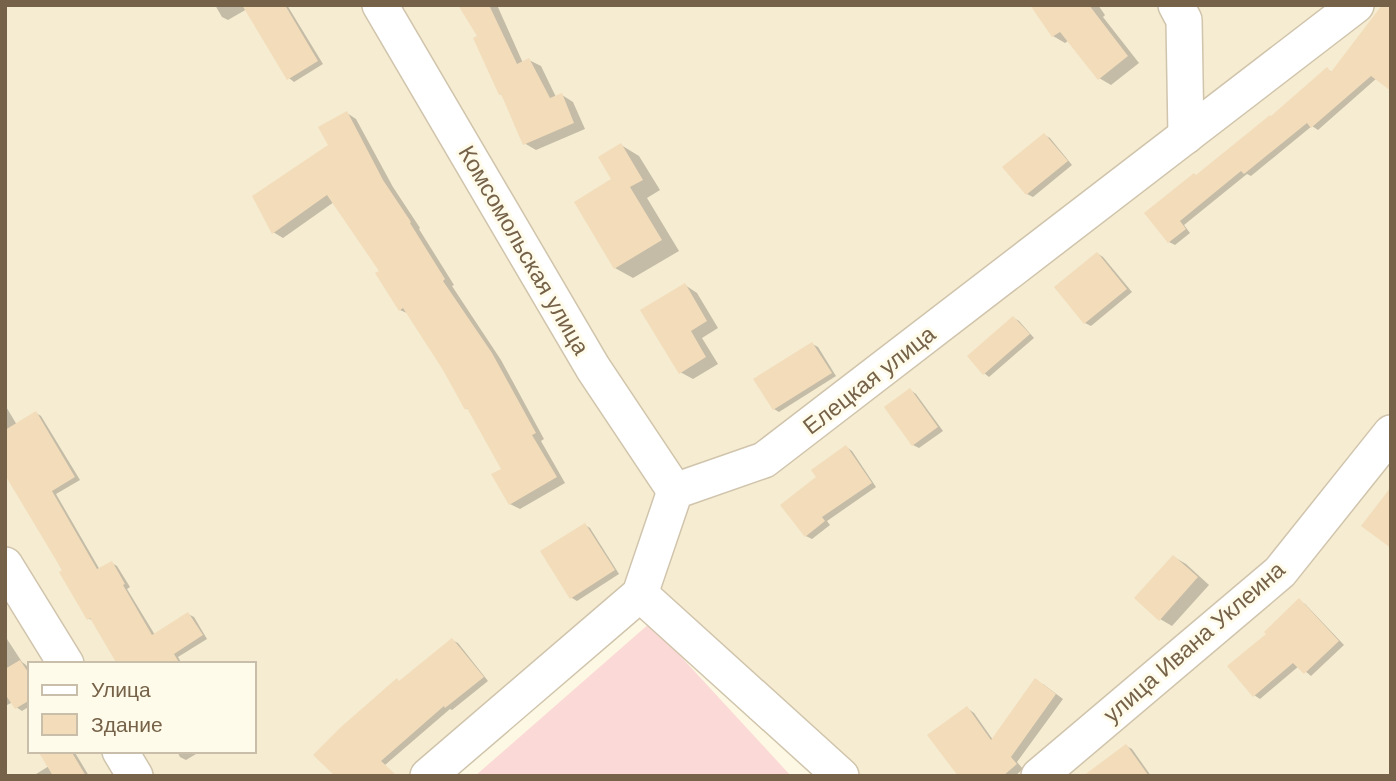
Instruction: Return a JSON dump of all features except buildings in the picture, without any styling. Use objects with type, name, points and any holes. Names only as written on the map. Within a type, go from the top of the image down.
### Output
[{"type":"street","name":"Комсомольская улица","points":[[380,5],[593,368],[675,491]]},
{"type":"street","points":[[1176,5],[1184,20],[1185,136]]},
{"type":"street","name":"Елецкая улица","points":[[675,491],[764,460],[1356,5]]},
{"type":"street","name":"улица Ивана Уклеина","points":[[1039,776],[1280,572],[1391,433]]},
{"type":"street","points":[[428,776],[640,594],[675,491]]},
{"type":"street","points":[[5,565],[65,662]]},
{"type":"street","points":[[640,594],[841,776]]},
{"type":"street","points":[[121,753],[135,776]]},
{"type":"shaded area","points":[[5,5],[1391,5],[1391,776],[841,776],[640,594],[428,776],[5,776]]},
{"type":"shaded area","points":[[650,623],[791,776],[475,776]]}]
